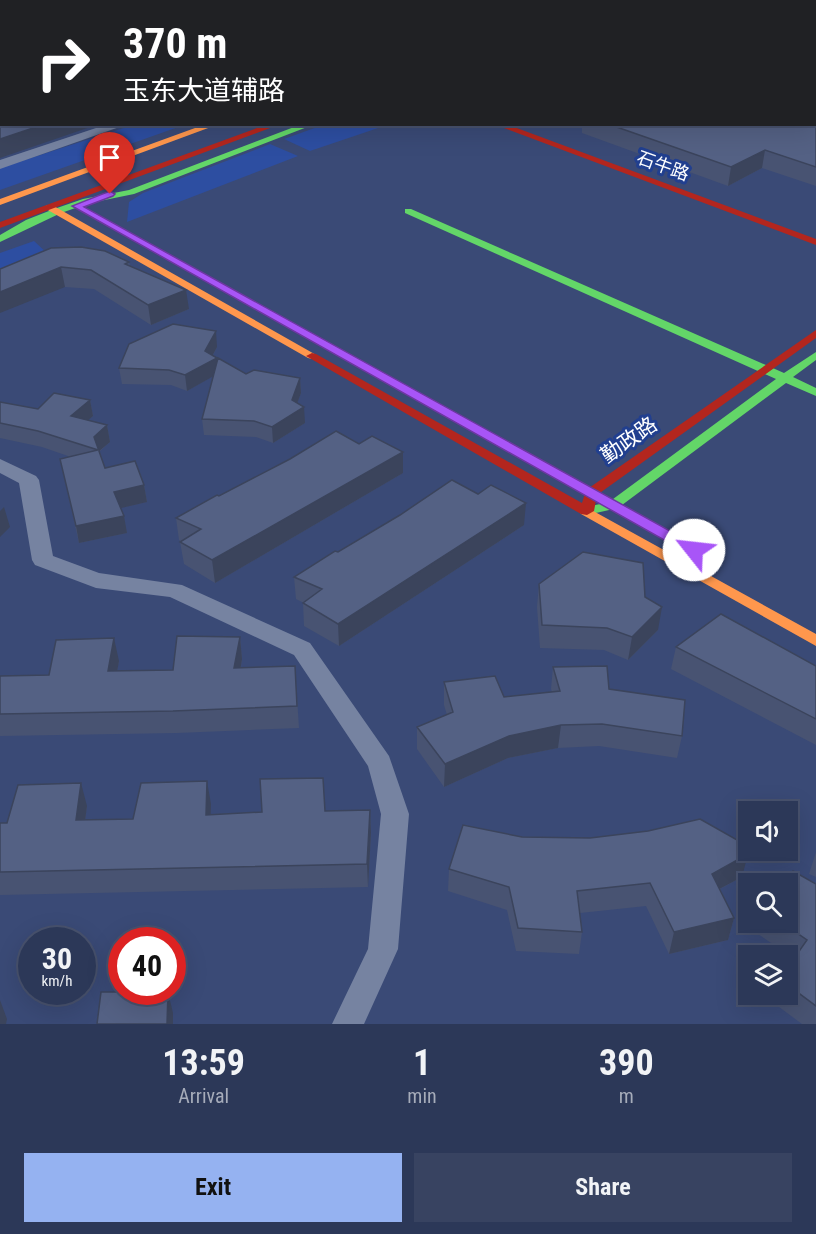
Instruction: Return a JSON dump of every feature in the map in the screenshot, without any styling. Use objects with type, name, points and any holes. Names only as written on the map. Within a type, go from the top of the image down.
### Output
[{"type":"street","points":[[0,165],[116,126]]},
{"type":"street","points":[[0,202],[209,126]]},
{"type":"street","points":[[0,212],[241,126]]},
{"type":"street","points":[[2,234],[180,159],[271,126]]},
{"type":"street","points":[[180,159],[255,143],[304,126]]},
{"type":"street","points":[[114,211],[120,199],[131,192],[305,126]]},
{"type":"street","name":"石牛路","points":[[502,126],[816,242]]},
{"type":"street","name":"石牛路","points":[[539,126],[816,227]]},
{"type":"street","points":[[63,207],[110,194],[131,192]]},
{"type":"street","points":[[63,207],[96,217]]},
{"type":"street","points":[[63,207],[114,242],[816,641]]},
{"type":"street","points":[[408,211],[816,392]]},
{"type":"street","points":[[2,234],[35,234]]},
{"type":"street","points":[[67,235],[114,242]]},
{"type":"street","name":"勤政路","points":[[816,333],[765,370],[586,490],[587,511],[618,508],[816,355]]},
{"type":"street","points":[[0,465],[29,480],[43,560],[96,580],[174,590],[302,649],[380,764],[395,814],[383,949],[348,1024]]},
{"type":"street","points":[[586,490],[618,508]]},
{"type":"shaded area","points":[[130,126],[181,126],[0,190],[0,168]]},
{"type":"shaded area","points":[[320,126],[384,126],[310,151],[284,139]]},
{"type":"shaded area","points":[[270,144],[298,156],[127,222],[129,202],[143,193]]},
{"type":"shaded area","points":[[34,241],[49,255],[0,274],[0,253]]},
{"type":"building","points":[[0,126],[39,126],[0,139]]},
{"type":"building","points":[[614,126],[816,126],[816,167],[765,150],[731,167]]},
{"type":"building","points":[[81,247],[105,251],[129,262],[125,264],[186,290],[148,305],[91,270],[61,267],[0,292],[0,269],[51,248]]},
{"type":"building","points":[[173,324],[216,331],[205,351],[217,358],[185,375],[169,370],[119,368],[129,344]]},
{"type":"building","points":[[218,358],[246,374],[254,370],[300,378],[292,400],[304,407],[272,427],[254,421],[202,419]]},
{"type":"building","points":[[54,393],[90,400],[71,416],[107,425],[94,437],[105,468],[135,461],[144,485],[114,492],[124,516],[76,526],[60,459],[98,450],[38,431],[0,423],[0,402],[38,409]]},
{"type":"building","points":[[336,431],[359,444],[372,436],[403,452],[212,560],[180,542],[201,529],[176,518],[290,459]]},
{"type":"building","points":[[452,480],[478,494],[491,485],[526,503],[338,624],[303,603],[322,589],[294,577],[400,515]]},
{"type":"building","points":[[583,552],[643,563],[645,597],[662,607],[632,637],[607,628],[542,625],[539,584]]},
{"type":"building","points":[[721,614],[816,666],[816,719],[676,647]]},
{"type":"building","points":[[177,636],[240,637],[234,668],[295,666],[297,706],[0,714],[0,676],[49,675],[56,640],[114,638],[108,671],[173,670]]},
{"type":"building","points":[[607,666],[609,689],[685,700],[682,736],[602,724],[561,725],[509,736],[445,764],[417,727],[453,712],[444,682],[495,676],[504,697],[560,691],[553,667]]},
{"type":"building","points":[[323,778],[325,811],[370,810],[367,864],[0,872],[0,823],[7,823],[18,785],[81,783],[76,820],[133,819],[141,783],[207,781],[206,815],[262,812],[260,779]]},
{"type":"building","points":[[700,819],[738,840],[738,860],[712,874],[734,918],[674,932],[650,883],[577,891],[582,932],[518,928],[509,887],[449,869],[463,825],[522,837],[590,838],[648,831]]},
{"type":"building","points":[[798,874],[816,884],[816,1006],[798,992],[798,953],[807,940],[797,933]]},
{"type":"building","points":[[101,992],[108,992],[108,1005],[168,1005],[167,1024],[97,1024]]},
{"type":"traffic: fast","points":[[0,239],[29,222],[57,211],[87,201],[131,192],[306,126]]},
{"type":"traffic: fast","points":[[408,211],[816,392]]},
{"type":"traffic: fast","points":[[587,511],[613,505],[816,355]]},
{"type":"traffic: slow","points":[[0,202],[209,126]]},
{"type":"traffic: slow","points":[[49,207],[312,356]]},
{"type":"traffic: slow","points":[[586,511],[816,641]]},
{"type":"traffic: jam","points":[[0,225],[272,126]]},
{"type":"traffic: jam","points":[[502,126],[816,242]]},
{"type":"traffic: jam","points":[[587,511],[591,493],[816,333]]},
{"type":"traffic: jam","points":[[312,356],[586,511]]},
{"type":"route","points":[[110,194],[76,206],[694,550]]}]
